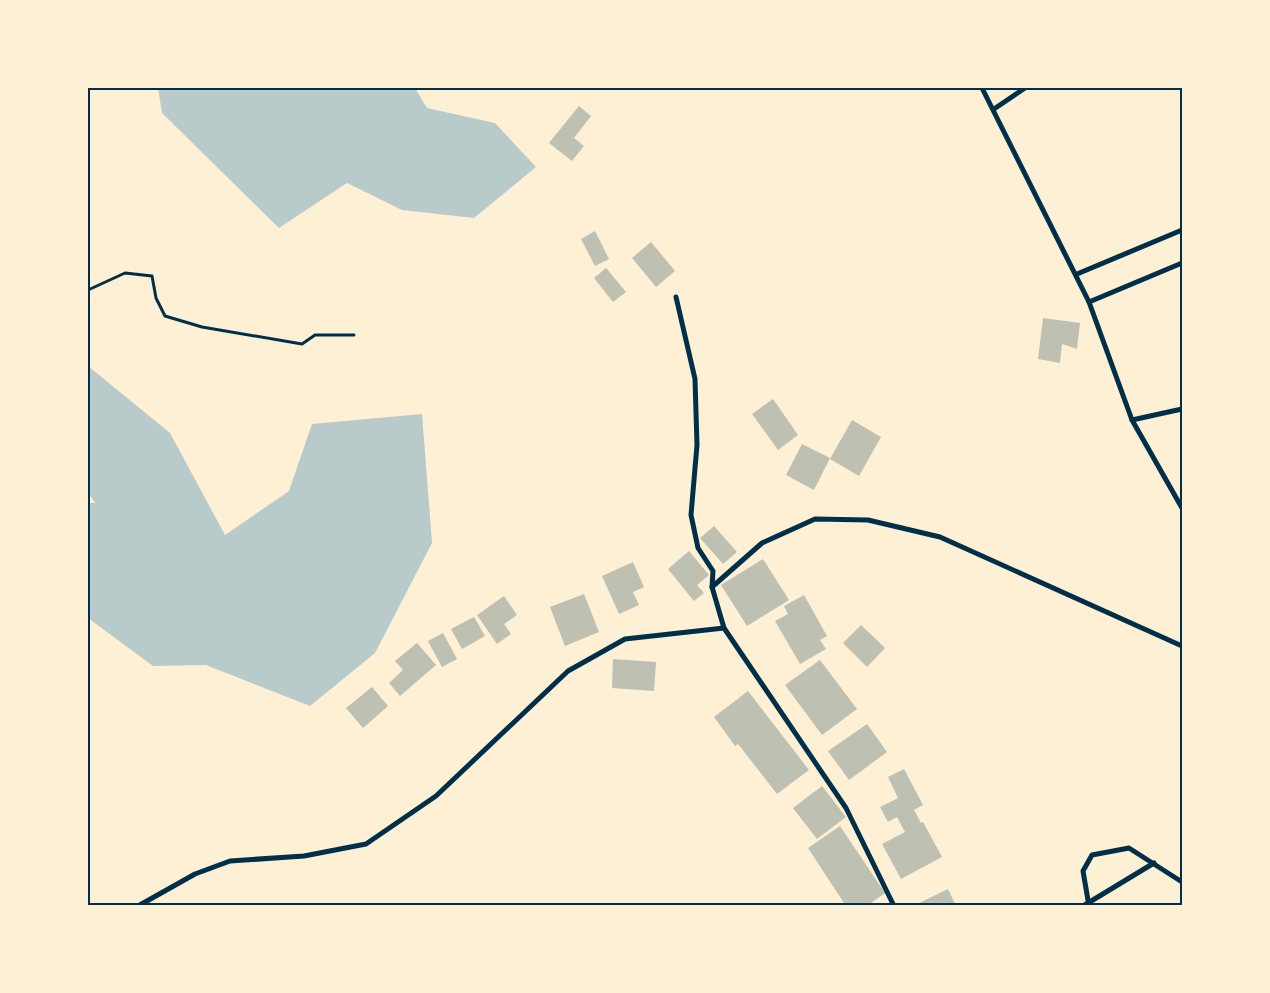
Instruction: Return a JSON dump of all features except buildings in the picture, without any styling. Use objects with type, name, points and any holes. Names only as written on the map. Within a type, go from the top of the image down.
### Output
[{"type":"street","points":[[982,88],[1090,302],[1132,420],[1182,508]]},
{"type":"street","points":[[994,109],[1025,88]]},
{"type":"street","points":[[1076,274],[1182,230]]},
{"type":"street","points":[[1090,302],[1182,263]]},
{"type":"street","points":[[676,297],[695,379],[697,445],[691,515],[698,548],[713,571],[712,587],[724,628],[846,808],[894,906]]},
{"type":"street","points":[[1132,420],[1182,409]]},
{"type":"street","points":[[712,587],[762,542],[814,519],[868,520],[940,536],[1182,646]]},
{"type":"street","points":[[138,906],[195,874],[230,861],[304,856],[366,844],[436,796],[568,671],[625,639],[724,628]]},
{"type":"street","points":[[1154,863],[1086,905],[1083,871],[1092,855],[1129,848],[1154,863],[1182,882]]},
{"type":"path","points":[[88,290],[125,273],[152,276],[156,298],[165,316],[202,327],[302,344],[315,336],[354,335]]},
{"type":"shaded area","points":[[158,88],[415,88],[427,108],[495,123],[536,167],[474,218],[402,210],[347,183],[279,228],[162,113]]},
{"type":"shaded area","points":[[88,366],[170,433],[225,535],[289,491],[312,424],[422,414],[432,543],[375,653],[310,706],[206,665],[153,666],[88,618],[88,503],[95,503],[88,492]]}]
